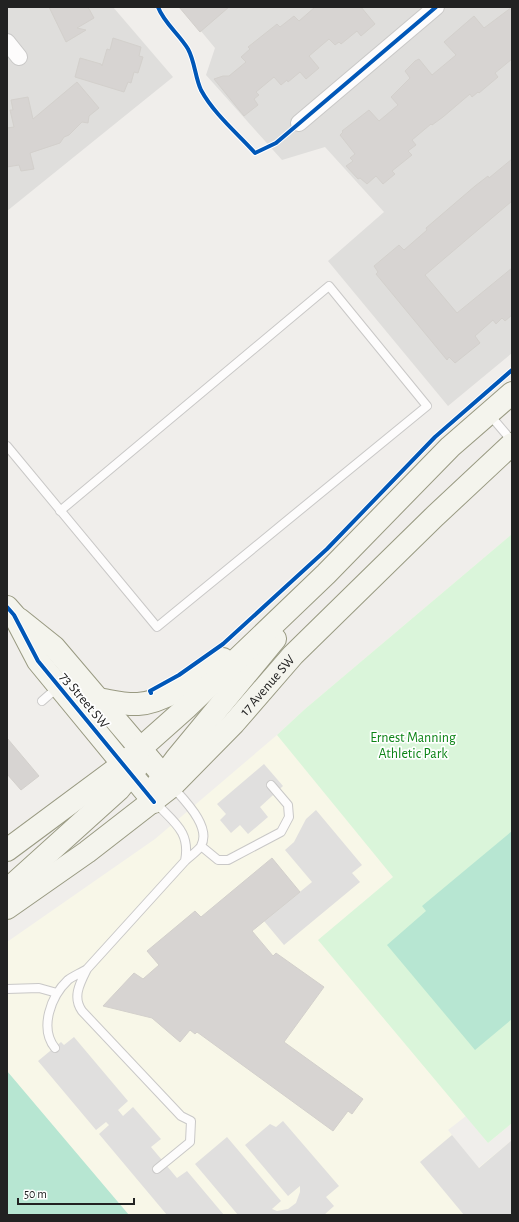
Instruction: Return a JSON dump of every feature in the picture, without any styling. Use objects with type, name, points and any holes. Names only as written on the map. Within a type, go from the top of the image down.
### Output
[{"type":"main road","points":[[7,850],[127,769],[140,765],[139,749],[186,708],[326,574],[450,447],[512,393]]},
{"type":"main road","name":"17 Avenue SW","points":[[7,908],[87,852],[154,802],[167,781],[234,723],[293,655],[435,516],[512,444]]},
{"type":"main road","points":[[167,781],[326,574]]},
{"type":"main road","name":"73 Street SW","points":[[10,611],[54,647],[167,781]]},
{"type":"main road","name":"73 Street SW","points":[[10,611],[38,661],[154,802]]},
{"type":"main road","points":[[98,699],[137,704],[146,703],[179,690],[277,620]]},
{"type":"main road","points":[[7,890],[119,789],[127,769]]},
{"type":"street","points":[[299,122],[436,7]]},
{"type":"street","points":[[7,42],[20,57]]},
{"type":"lane","points":[[7,446],[60,511],[157,627],[427,406],[329,286],[60,511]]},
{"type":"lane","points":[[488,413],[512,440]]},
{"type":"lane","points":[[42,701],[59,687]]},
{"type":"lane","points":[[158,1169],[190,1142],[190,1122],[181,1116],[80,1008],[77,997],[78,988],[87,969],[185,861],[201,846],[203,838],[201,825],[191,808],[167,781]]},
{"type":"lane","points":[[201,846],[218,860],[228,860],[281,832],[289,817],[288,804],[271,785]]},
{"type":"lane","points":[[154,802],[183,834],[187,848],[185,861]]},
{"type":"lane","points":[[55,1048],[48,1037],[47,1029],[57,993],[69,979],[87,969]]},
{"type":"lane","points":[[7,989],[39,988],[57,993]]},
{"type":"shaded area","points":[[7,7],[113,7],[173,77],[7,211]]},
{"type":"shaded area","points":[[181,7],[512,7],[512,353],[448,406],[328,261],[384,212],[325,147],[282,160],[206,75],[215,48]]},
{"type":"shaded area","points":[[512,534],[512,1123],[488,1143],[466,1116],[448,1130],[478,1168],[512,1140],[512,1215],[7,1215],[7,942],[155,839],[277,735],[305,709]]},
{"type":"shaded area","points":[[264,764],[283,786],[260,807],[268,817],[248,834],[240,825],[231,833],[220,820],[226,814],[217,804]]},
{"type":"shaded area","points":[[316,810],[362,865],[352,873],[360,882],[284,945],[264,921],[312,882],[285,850],[294,842],[306,819]]},
{"type":"shaded area","points":[[74,1037],[128,1101],[118,1110],[123,1116],[133,1107],[161,1139],[151,1147],[177,1178],[187,1171],[224,1215],[167,1215],[99,1134],[109,1125],[106,1122],[96,1130],[38,1061],[61,1042],[64,1045]]},
{"type":"shaded area","points":[[283,1121],[339,1186],[326,1197],[334,1206],[324,1215],[238,1215],[195,1164],[227,1137],[281,1201],[272,1209],[277,1211],[288,1209],[296,1203],[300,1192],[300,1186],[288,1196],[245,1145],[270,1124],[276,1127]]},
{"type":"shaded area","points":[[452,1135],[479,1168],[512,1140],[512,1215],[464,1215],[420,1162]]},
{"type":"green space","name":"Ernest Manning Athletic Park","points":[[512,534],[512,1123],[488,1143],[318,940],[393,877],[277,735],[305,709]]},
{"type":"green space","points":[[512,831],[512,1019],[475,1050],[387,945],[426,911],[422,906]]},
{"type":"green space","points":[[7,1071],[129,1215],[7,1215]]},
{"type":"building","points":[[49,7],[88,7],[94,18],[77,28],[86,30],[66,42]]},
{"type":"building","points":[[179,7],[229,7],[200,32]]},
{"type":"building","points":[[315,7],[361,7],[375,24],[361,36],[357,31],[341,44],[339,42],[335,45],[329,39],[309,56],[319,68],[306,79],[300,72],[288,82],[287,80],[281,85],[274,77],[256,92],[259,95],[254,99],[258,105],[244,116],[214,79],[229,76],[246,62],[241,57],[250,49],[248,47],[277,24],[280,27],[294,16],[299,21]]},
{"type":"building","points":[[512,7],[512,59],[495,73],[498,77],[479,93],[478,92],[472,97],[470,94],[443,117],[432,125],[431,124],[412,140],[416,145],[408,151],[412,155],[392,171],[395,174],[383,184],[376,176],[367,184],[360,178],[358,179],[346,166],[353,161],[350,158],[355,154],[340,135],[343,132],[342,131],[369,110],[379,121],[398,105],[391,97],[410,78],[405,71],[415,61],[419,59],[432,75],[456,55],[444,42],[474,16],[484,28]]},
{"type":"building","points":[[113,38],[141,47],[139,56],[143,57],[138,73],[134,72],[131,83],[128,82],[124,92],[75,77],[80,58],[101,64],[102,66],[107,49],[110,50]]},
{"type":"building","points":[[77,82],[99,108],[89,116],[88,123],[82,122],[69,135],[64,137],[60,143],[30,153],[34,169],[21,171],[19,165],[7,167],[7,128],[14,127],[10,110],[13,110],[11,100],[28,97],[33,119]]},
{"type":"building","points":[[512,159],[512,201],[425,275],[457,313],[512,268],[512,315],[505,321],[502,318],[496,324],[493,320],[475,336],[480,343],[455,363],[449,357],[447,360],[376,274],[378,272],[374,266],[399,245],[404,250],[427,230],[426,228],[475,186],[488,176],[489,178]]},
{"type":"building","points":[[7,738],[39,776],[21,790],[7,774]]},
{"type":"building","points":[[272,858],[300,892],[252,931],[273,956],[276,953],[324,987],[284,1042],[363,1099],[352,1114],[348,1111],[333,1131],[197,1032],[195,1034],[190,1030],[180,1042],[152,1018],[103,1006],[134,973],[143,979],[159,965],[147,951],[195,911],[201,917]]},
{"type":"cycle path","points":[[158,7],[164,18],[188,49],[199,85],[206,99],[255,153],[276,143],[436,7]]},
{"type":"cycle path","points":[[151,693],[150,691],[179,675],[223,644],[327,549],[435,437],[512,370]]},
{"type":"cycle path","points":[[7,607],[14,615],[38,661],[154,802]]}]
